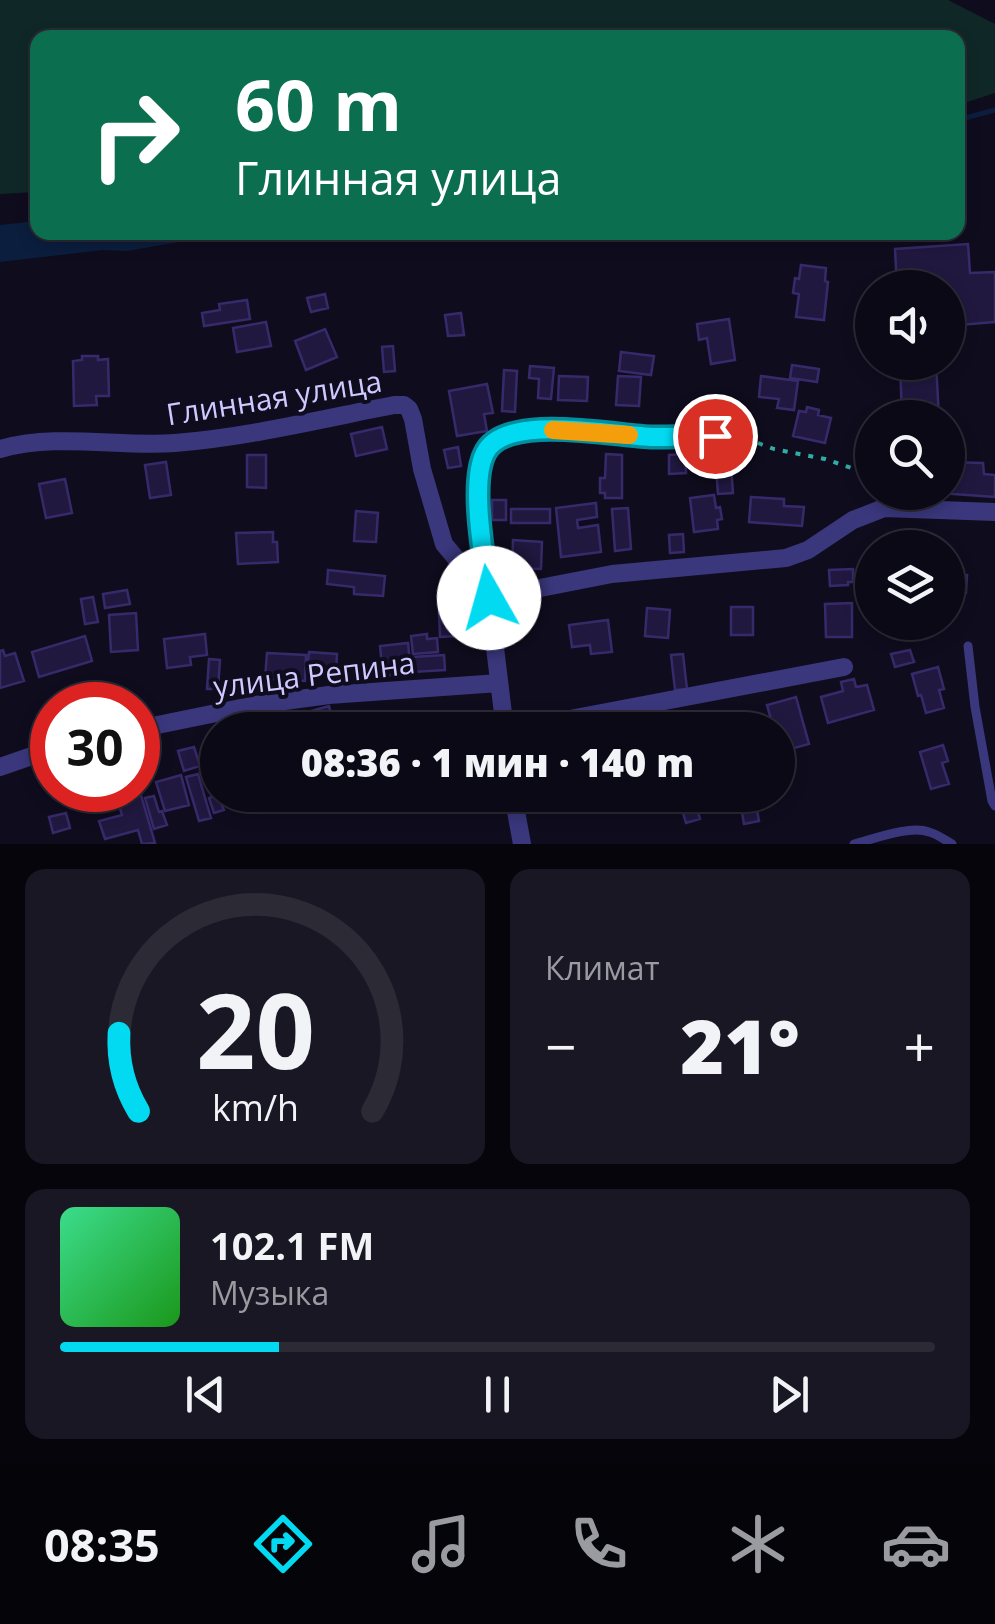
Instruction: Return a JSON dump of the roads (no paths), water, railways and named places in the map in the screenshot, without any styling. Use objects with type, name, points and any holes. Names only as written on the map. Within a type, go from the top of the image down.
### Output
[{"type":"street","name":"Глинная улица","points":[[0,450],[23,443],[172,443],[404,406],[413,418],[422,470],[444,544],[489,598]]},
{"type":"street","points":[[505,712],[498,684],[478,508],[483,455],[491,444],[502,436],[543,429],[653,437],[746,434]]},
{"type":"street","points":[[489,598],[612,574],[786,558],[808,550],[853,520],[884,508],[995,512]]},
{"type":"street","points":[[605,712],[844,667]]},
{"type":"street","name":"улица Репина","points":[[160,724],[311,698],[498,684]]},
{"type":"street","points":[[0,768],[30,758]]},
{"type":"street","points":[[516,812],[522,844]]},
{"type":"lane","points":[[968,646],[975,707],[995,806]]},
{"type":"lane","points":[[854,844],[910,830],[933,832],[952,844]]},
{"type":"water","points":[[30,222],[30,240],[191,240],[127,251],[103,250],[0,262],[0,225]]},
{"type":"waterway","points":[[965,118],[995,110]]}]
